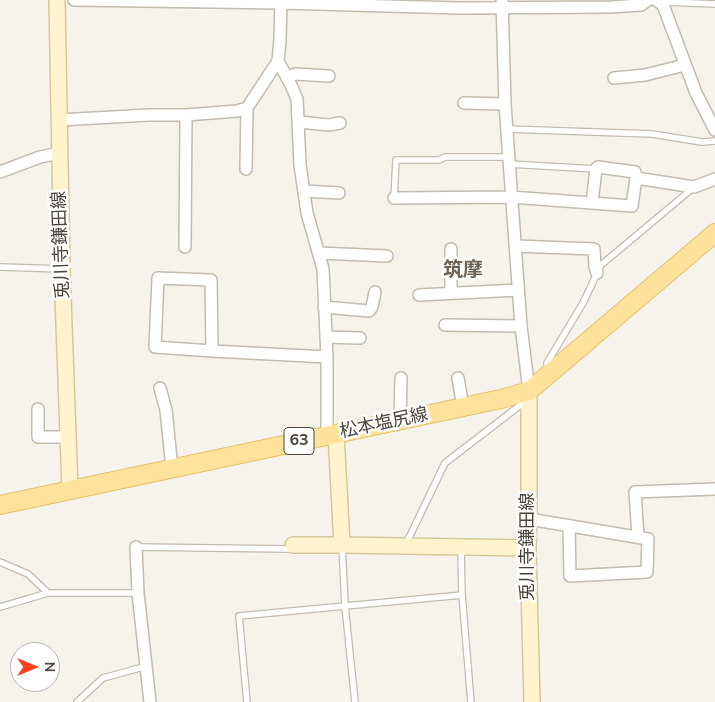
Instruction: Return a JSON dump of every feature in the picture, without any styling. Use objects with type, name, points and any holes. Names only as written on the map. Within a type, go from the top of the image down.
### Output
[{"type":"main road","name":"兎川寺鎌田線","points":[[57,0],[62,269],[70,490]]},
{"type":"main road","name":"松本塩尻線","points":[[0,505],[400,420],[529,395],[548,374],[715,233]]},
{"type":"main road","name":"兎川寺鎌田線","points":[[529,395],[528,548],[532,702]]},
{"type":"main road","points":[[331,435],[342,545]]},
{"type":"main road","points":[[293,545],[528,548]]},
{"type":"street","points":[[74,0],[281,1],[458,8],[502,3],[611,7],[641,5],[648,0]]},
{"type":"street","points":[[246,169],[247,108],[278,61],[281,1]]},
{"type":"street","points":[[659,2],[696,93],[715,130]]},
{"type":"street","points":[[502,3],[505,104],[511,197],[521,326],[529,395]]},
{"type":"street","points":[[278,61],[297,99],[300,165],[307,213],[323,269],[331,435]]},
{"type":"street","points":[[614,78],[645,75],[684,65]]},
{"type":"street","points":[[287,78],[294,74],[329,76]]},
{"type":"street","points":[[464,103],[505,104]]},
{"type":"street","points":[[59,120],[186,115],[238,111],[247,108]]},
{"type":"street","points":[[185,247],[186,115]]},
{"type":"street","points":[[299,122],[329,125],[340,123]]},
{"type":"street","points":[[0,172],[40,157],[59,153]]},
{"type":"street","points":[[394,198],[511,197],[632,206],[636,178],[635,172],[596,168],[592,203]]},
{"type":"street","points":[[636,178],[694,187],[715,179]]},
{"type":"street","points":[[304,191],[339,192]]},
{"type":"street","points":[[515,246],[594,249],[597,273]]},
{"type":"street","points":[[319,254],[387,256]]},
{"type":"street","points":[[451,293],[455,256]]},
{"type":"street","points":[[212,351],[211,280],[158,278],[155,347],[212,351],[327,357]]},
{"type":"street","points":[[419,295],[518,290]]},
{"type":"street","points":[[324,307],[369,311],[372,307],[375,292]]},
{"type":"street","points":[[451,328],[521,326]]},
{"type":"street","points":[[326,337],[360,338]]},
{"type":"street","points":[[400,420],[401,378]]},
{"type":"street","points":[[458,378],[463,407]]},
{"type":"street","points":[[160,388],[166,410],[172,469]]},
{"type":"street","points":[[38,410],[38,437],[68,437]]},
{"type":"street","points":[[638,536],[635,492],[715,489]]},
{"type":"street","points":[[529,519],[648,539],[648,572],[570,576],[569,526]]},
{"type":"street","points":[[136,547],[138,593],[150,702]]},
{"type":"lane","points":[[659,2],[715,4]]},
{"type":"lane","points":[[507,129],[652,134],[702,142],[715,141]]},
{"type":"lane","points":[[394,198],[396,160],[439,160],[445,157],[509,160],[596,168]]},
{"type":"lane","points":[[548,374],[547,363],[583,304],[601,265],[694,187]]},
{"type":"lane","points":[[0,267],[62,269]]},
{"type":"lane","points":[[404,546],[445,463],[529,395]]},
{"type":"lane","points":[[136,547],[288,549],[293,545]]},
{"type":"lane","points":[[342,545],[345,606],[355,702]]},
{"type":"lane","points":[[461,547],[462,595],[472,702]]},
{"type":"lane","points":[[0,562],[28,574],[48,593]]},
{"type":"lane","points":[[0,607],[48,593],[138,593]]},
{"type":"lane","points":[[247,702],[239,616],[462,595]]},
{"type":"lane","points":[[77,702],[103,678],[147,666]]},
{"type":"district","name":"筑摩","points":[[463,271]]}]
